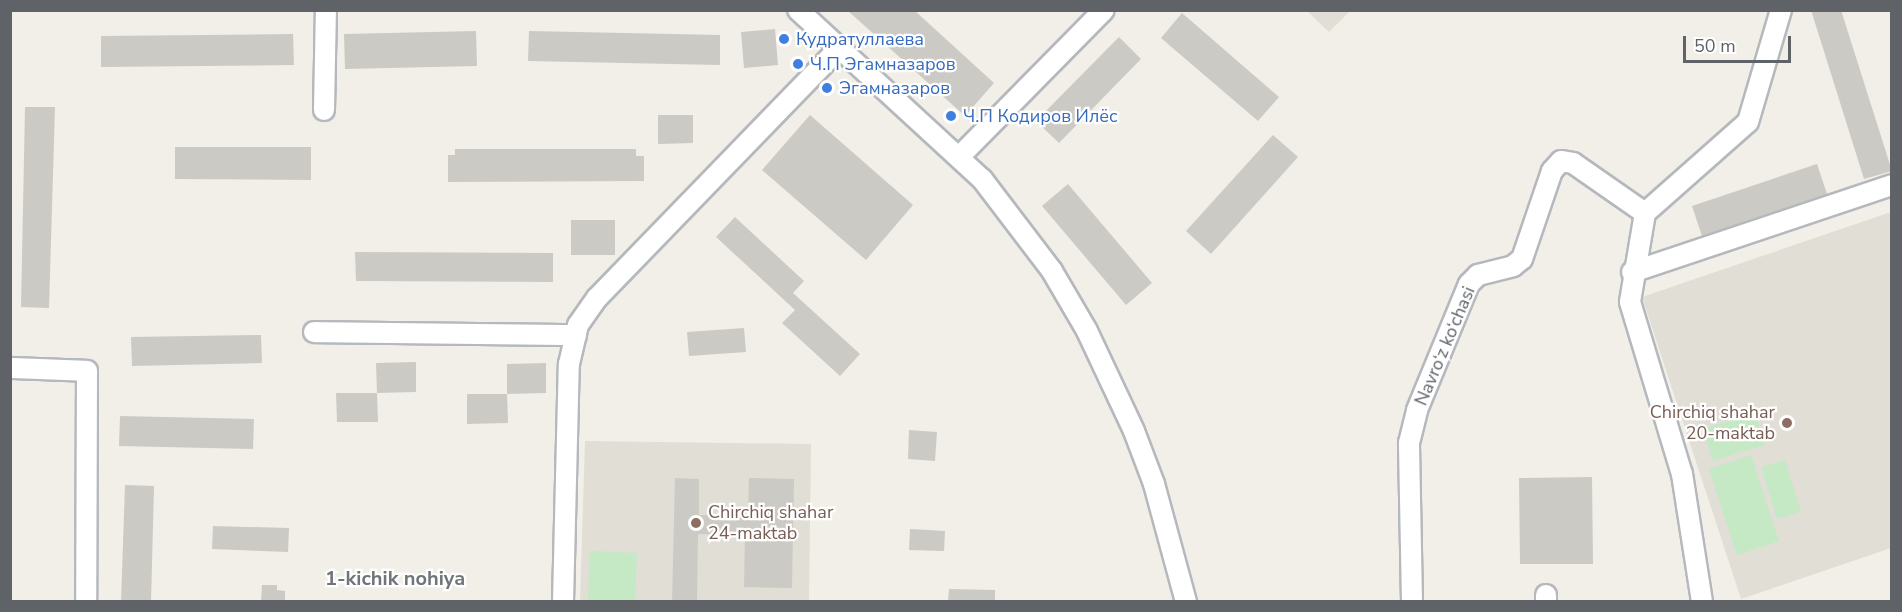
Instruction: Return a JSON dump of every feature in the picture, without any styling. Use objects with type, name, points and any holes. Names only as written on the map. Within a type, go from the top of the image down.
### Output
[{"type":"street","points":[[324,110],[326,10]]},
{"type":"street","points":[[798,10],[958,157],[1029,236],[1087,331],[1134,431],[1155,484],[1186,602]]},
{"type":"street","points":[[958,157],[1104,10]]},
{"type":"street","points":[[1702,602],[1682,474],[1630,302],[1632,272],[1645,213],[1748,122],[1781,10]]},
{"type":"street","points":[[563,602],[569,364],[578,325],[597,298],[840,47]]},
{"type":"street","name":"Navro‘z ko‘chasi","points":[[1412,602],[1409,444],[1418,410],[1469,284],[1478,275],[1513,266],[1522,259],[1552,171],[1561,160],[1573,163],[1645,213]]},
{"type":"street","points":[[1632,272],[1892,185]]},
{"type":"street","points":[[314,332],[576,335]]},
{"type":"street","points":[[10,368],[87,371],[86,602]]},
{"type":"shaded area","points":[[1307,11],[1350,11],[1329,32]]},
{"type":"shaded area","name":"Chirchiq shahar 20-maktab","points":[[1891,212],[1891,548],[1741,599],[1642,297]]},
{"type":"shaded area","name":"Chirchiq shahar 24-maktab","points":[[585,441],[811,444],[809,601],[580,602]]},
{"type":"green space","points":[[1755,413],[1765,445],[1713,461],[1703,429]]},
{"type":"green space","points":[[1751,455],[1779,541],[1737,555],[1709,469]]},
{"type":"green space","points":[[1785,460],[1801,512],[1777,519],[1761,467]]},
{"type":"green space","points":[[590,551],[637,553],[635,601],[588,601]]},
{"type":"building","points":[[847,10],[914,10],[994,83],[965,116]]},
{"type":"building","points":[[1811,10],[1841,10],[1892,171],[1864,179]]},
{"type":"building","points":[[1182,13],[1279,97],[1258,121],[1161,38]]},
{"type":"building","points":[[775,29],[778,65],[744,68],[741,32]]},
{"type":"building","points":[[476,31],[477,66],[345,69],[344,34]]},
{"type":"building","points":[[529,31],[720,35],[720,65],[528,61]]},
{"type":"building","points":[[293,34],[294,65],[101,67],[101,36]]},
{"type":"building","points":[[1119,37],[1141,59],[1059,143],[1036,121]]},
{"type":"building","points":[[25,107],[55,107],[49,308],[21,307]]},
{"type":"building","points":[[658,115],[693,115],[693,143],[658,144]]},
{"type":"building","points":[[810,115],[913,205],[866,260],[762,170]]},
{"type":"building","points":[[1273,135],[1298,157],[1211,254],[1186,231]]},
{"type":"building","points":[[175,147],[311,147],[311,180],[175,179]]},
{"type":"building","points":[[455,149],[636,149],[636,156],[644,156],[644,181],[448,182],[448,155],[455,155]]},
{"type":"building","points":[[1817,164],[1827,194],[1702,236],[1692,206]]},
{"type":"building","points":[[1068,184],[1152,283],[1126,305],[1042,206]]},
{"type":"building","points":[[735,217],[804,281],[793,293],[860,354],[840,376],[782,323],[795,310],[716,237]]},
{"type":"building","points":[[571,220],[615,220],[615,255],[571,255]]},
{"type":"building","points":[[355,252],[553,253],[553,282],[356,281]]},
{"type":"building","points":[[744,328],[746,352],[689,356],[687,332]]},
{"type":"building","points":[[261,335],[262,363],[132,366],[131,337]]},
{"type":"building","points":[[416,362],[416,392],[377,393],[376,363]]},
{"type":"building","points":[[546,363],[546,393],[507,394],[507,364]]},
{"type":"building","points":[[336,393],[377,393],[378,422],[337,422]]},
{"type":"building","points":[[467,394],[507,394],[508,423],[467,424]]},
{"type":"building","points":[[120,416],[254,419],[253,449],[119,446]]},
{"type":"building","points":[[909,430],[937,432],[935,461],[908,459]]},
{"type":"building","points":[[1592,477],[1593,564],[1520,564],[1519,478]]},
{"type":"building","points":[[675,478],[699,479],[699,515],[748,516],[749,478],[794,479],[792,588],[744,587],[745,535],[698,534],[697,602],[672,602]]},
{"type":"building","points":[[125,485],[154,486],[151,602],[121,602]]},
{"type":"building","points":[[213,526],[289,528],[288,552],[212,549]]},
{"type":"building","points":[[910,529],[945,531],[944,551],[909,550]]},
{"type":"building","points":[[262,585],[277,585],[277,590],[285,591],[285,602],[261,602]]},
{"type":"building","points":[[949,589],[995,590],[995,602],[948,602]]},
{"type":"place","name":"Кудратуллаева","points":[[784,39]]},
{"type":"place","name":"Ч.П Эгамназаров","points":[[798,64]]},
{"type":"place","name":"Эгамназаров","points":[[827,88]]},
{"type":"place","name":"Ч.П Кодиров Илёс","points":[[951,116]]},
{"type":"place","name":"Chirchiq shahar 20-maktab","points":[[1787,423]]},
{"type":"place","name":"Chirchiq shahar 24-maktab","points":[[696,523]]},
{"type":"district","name":"1-kichik nohiya","points":[[395,578]]}]
